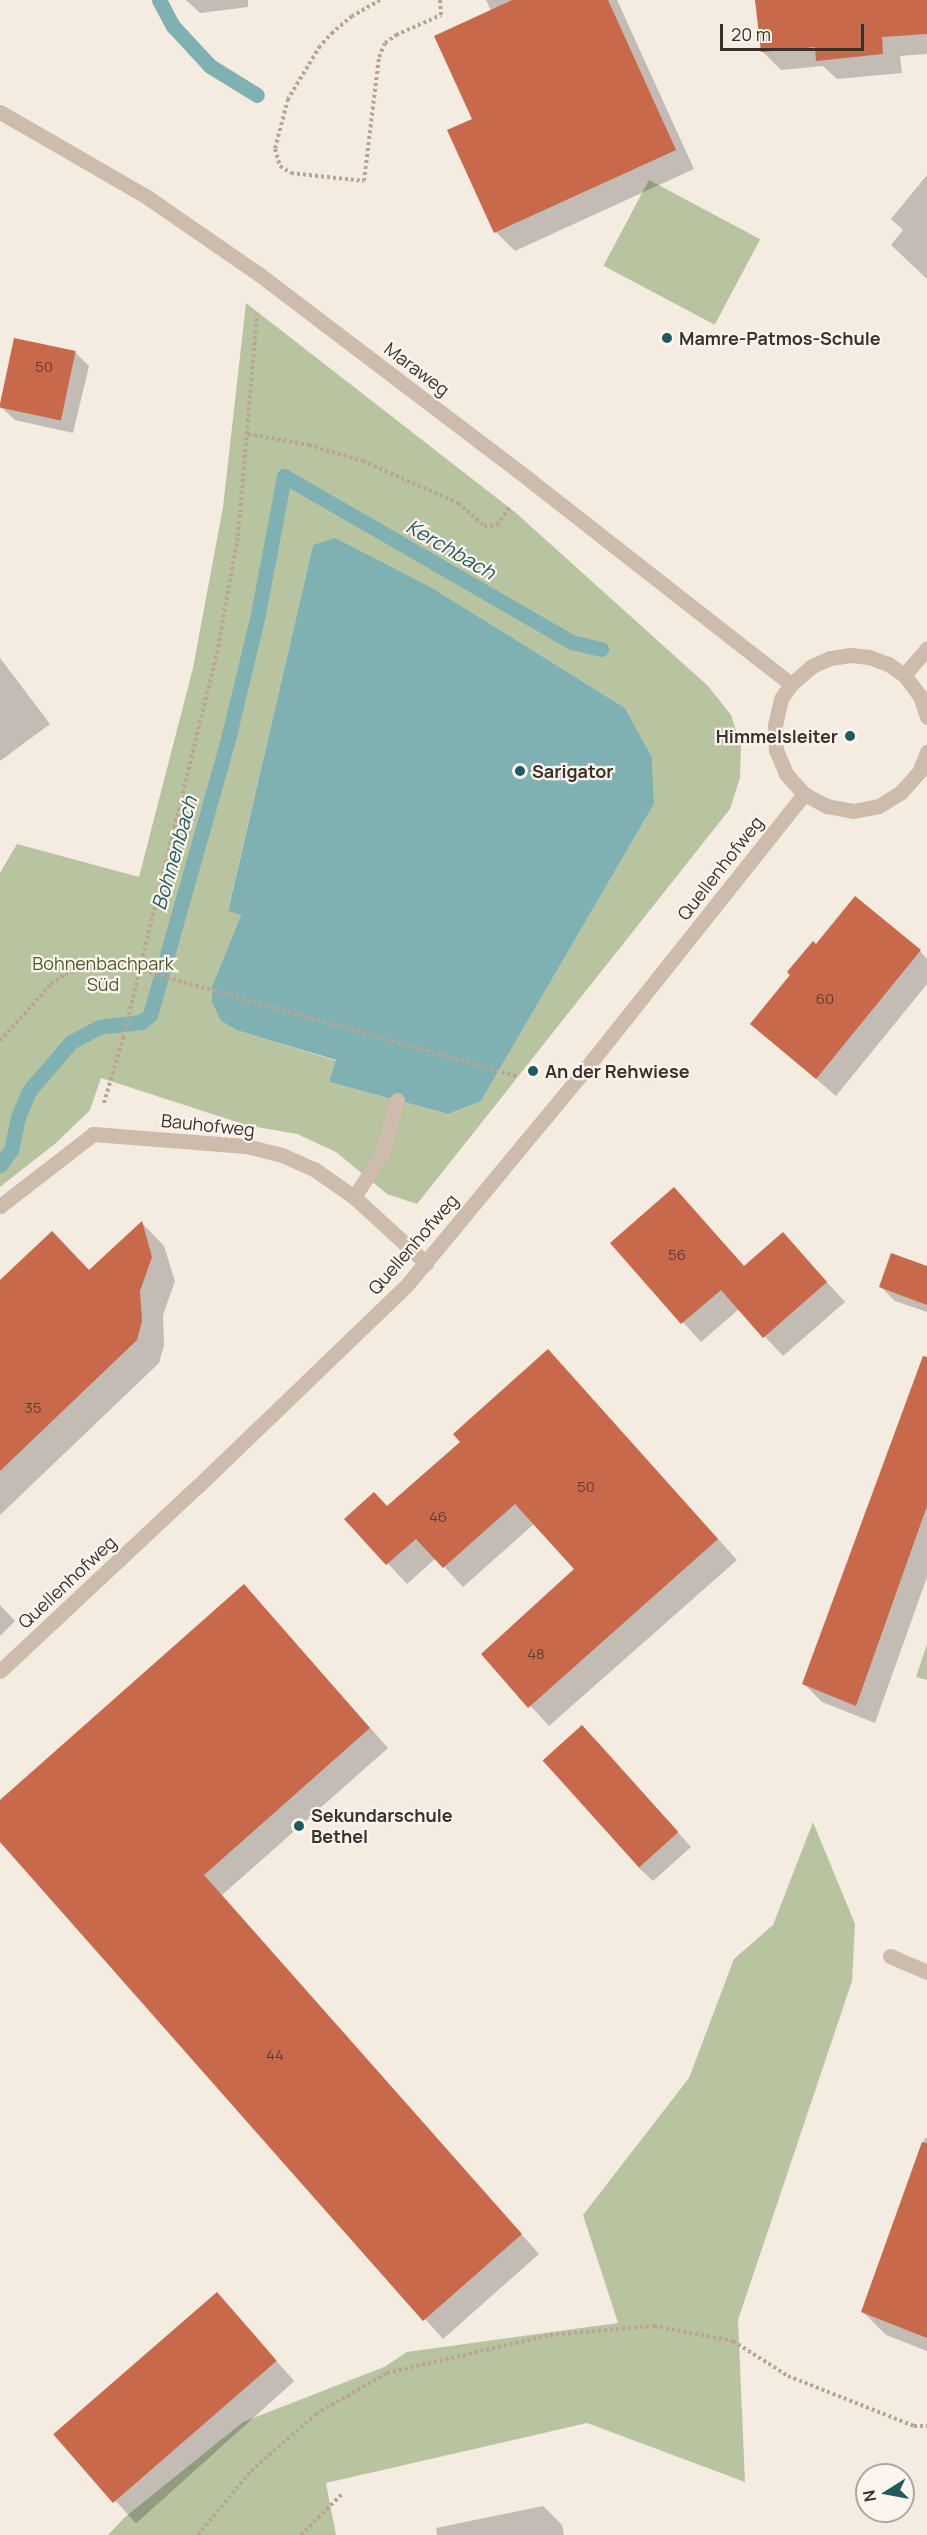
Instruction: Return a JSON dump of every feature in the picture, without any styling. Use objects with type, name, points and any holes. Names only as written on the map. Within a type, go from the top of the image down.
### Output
[{"type":"street","name":"Maraweg","points":[[0,112],[147,197],[260,275],[531,481],[791,684]]},
{"type":"street","points":[[904,675],[927,649]]},
{"type":"street","points":[[927,717],[920,696],[904,675],[888,664],[869,657],[850,655],[830,658],[812,666],[791,684],[782,699],[775,724],[776,750],[786,774],[804,794],[827,806],[853,811],[879,806],[901,792],[919,772],[927,752]]},
{"type":"street","name":"Quellenhofweg","points":[[0,1671],[198,1486],[406,1286],[579,1077],[804,794]]},
{"type":"street","points":[[354,1197],[382,1154],[397,1100]]},
{"type":"street","points":[[0,1206],[93,1134]]},
{"type":"street","name":"Bauhofweg","points":[[93,1134],[246,1146],[282,1155],[314,1169],[354,1197],[426,1263]]},
{"type":"street","points":[[890,1956],[927,1972]]},
{"type":"path","points":[[380,0],[333,32],[320,46],[288,99],[275,149],[280,166],[291,173],[364,181],[379,57],[385,43],[396,35],[441,15],[440,0]]},
{"type":"path","points":[[93,1134],[123,1038],[218,647],[238,536],[260,275]]},
{"type":"path","points":[[248,434],[309,445],[363,461],[458,503],[484,526],[497,525],[531,481]]},
{"type":"path","points":[[0,1041],[51,984],[65,974],[108,961],[140,968],[516,1076]]},
{"type":"path","points":[[198,2535],[251,2471],[316,2414],[387,2373],[550,2335],[654,2326],[733,2342],[788,2376],[914,2426],[927,2426]]},
{"type":"path","points":[[301,2535],[341,2495]]},
{"type":"green space","points":[[649,180],[760,239],[715,325],[603,266]]},
{"type":"green space","name":"Bohnenbachpark Süd","points":[[246,303],[516,513],[708,686],[731,715],[741,745],[740,778],[730,809],[417,1204],[387,1194],[336,1152],[297,1134],[246,1125],[101,1078],[90,1110],[56,1143],[0,1187],[0,873],[17,844],[139,877],[193,668],[223,507]],"holes":[[[313,545],[434,589],[625,708],[652,757],[654,804],[481,1101],[448,1114],[329,1082],[337,1061],[236,1030],[221,1021],[212,986],[241,915],[228,910]]]},
{"type":"green space","points":[[927,1644],[927,1680],[916,1677]]},
{"type":"green space","points":[[813,1822],[855,1924],[852,1981],[738,2320],[745,2482],[587,2423],[326,2483],[336,2535],[108,2535],[125,2517],[243,2422],[384,2367],[407,2352],[618,2323],[583,2215],[689,2078],[734,1959],[773,1925]]},
{"type":"water","points":[[335,538],[434,589],[625,708],[652,757],[654,804],[481,1101],[448,1114],[329,1082],[336,1060],[236,1030],[221,1021],[212,1002],[212,986],[241,915],[228,911],[313,545]]},
{"type":"building","points":[[512,0],[608,0],[676,150],[494,233],[447,130],[472,119],[434,36]]},
{"type":"building","points":[[755,0],[927,0],[927,34],[882,37],[883,54],[816,61],[815,47],[761,52]]},
{"type":"building","points":[[14,338],[76,351],[61,421],[0,408]]},
{"type":"building","points":[[855,896],[921,950],[816,1079],[750,1024],[790,975],[787,972],[813,941],[816,944]]},
{"type":"building","points":[[674,1187],[744,1266],[783,1232],[827,1282],[763,1338],[721,1290],[681,1324],[610,1243]]},
{"type":"building","points":[[142,1221],[152,1257],[140,1291],[142,1321],[137,1340],[0,1471],[0,1280],[52,1231],[89,1270]]},
{"type":"building","points":[[891,1253],[927,1266],[927,1305],[879,1287]]},
{"type":"building","points":[[548,1349],[718,1539],[528,1708],[481,1654],[574,1569],[515,1504],[443,1568],[416,1539],[386,1565],[344,1519],[374,1492],[387,1506],[460,1442],[453,1434]]},
{"type":"building","points":[[923,1356],[927,1357],[927,1506],[856,1706],[802,1684]]},
{"type":"building","points":[[244,1584],[370,1728],[204,1875],[522,2234],[423,2321],[0,1842],[0,1800]]},
{"type":"building","points":[[582,1725],[678,1832],[639,1867],[543,1760]]},
{"type":"building","points":[[922,2142],[927,2143],[927,2338],[861,2312]]},
{"type":"building","points":[[217,2292],[277,2361],[113,2503],[53,2434]]},
{"type":"waterway","name":"Bohnenbach","points":[[159,0],[173,26],[210,66],[257,95]]},
{"type":"waterway","name":"Bohnenbach","points":[[0,1165],[11,1150],[18,1117],[29,1091],[71,1042],[99,1027],[141,1022],[150,1015],[229,735],[258,614],[284,476],[571,642],[601,649]]},
{"type":"place","name":"Mamre-Patmos-Schule","points":[[667,338]]},
{"type":"place","name":"Himmelsleiter","points":[[850,736]]},
{"type":"place","name":"Sarigator","points":[[520,771]]},
{"type":"place","name":"An der Rehwiese","points":[[533,1071]]},
{"type":"place","name":"Sekundarschule Bethel","points":[[299,1826]]},
{"type":"water label","name":"Kerchbach","points":[[451,549]]}]
